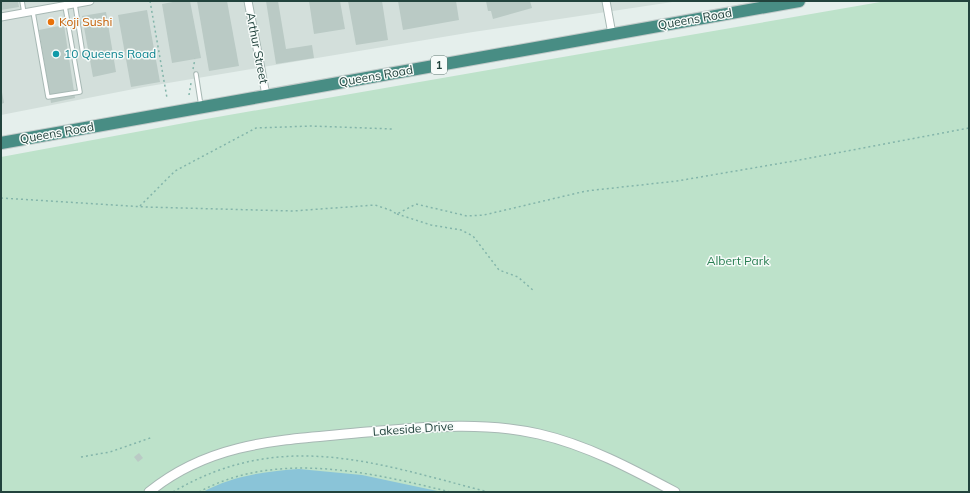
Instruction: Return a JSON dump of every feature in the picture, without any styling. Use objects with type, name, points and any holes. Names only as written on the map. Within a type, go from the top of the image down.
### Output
[{"type":"highway","name":"Queens Road","points":[[1,143],[799,1]]},
{"type":"street","points":[[1,17],[65,6],[74,2],[90,1]]},
{"type":"street","name":"Arthur Street","points":[[248,1],[266,95]]},
{"type":"street","points":[[606,1],[612,34]]},
{"type":"street","name":"Lakeside Drive","points":[[149,492],[174,475],[205,459],[256,443],[447,425],[501,427],[554,438],[598,454],[675,492]]},
{"type":"lane","points":[[22,1],[24,13]]},
{"type":"lane","points":[[74,2],[83,55]]},
{"type":"lane","points":[[33,11],[48,97],[80,92],[65,6]]},
{"type":"lane","points":[[196,74],[201,107]]},
{"type":"path","points":[[150,1],[167,98]]},
{"type":"path","points":[[140,206],[175,172],[256,128],[311,126],[393,129]]},
{"type":"path","points":[[397,214],[416,204],[467,216],[484,215],[586,191],[677,181],[794,161],[969,128]]},
{"type":"path","points":[[1,198],[140,206],[293,210],[375,205],[425,224],[461,230],[472,236],[499,270],[518,277],[534,291]]},
{"type":"path","points":[[81,457],[110,452],[152,437]]},
{"type":"path","points":[[173,492],[205,476],[236,464],[271,457],[304,456],[341,458],[394,468],[488,492]]},
{"type":"path","points":[[199,492],[229,479],[260,471],[276,468],[303,468],[371,475],[450,492]]},
{"type":"shaded area","points":[[1,1],[679,1],[473,32],[144,87],[1,115]]},
{"type":"green space","name":"Albert Park","points":[[886,1],[969,1],[969,492],[1,492],[1,157],[206,119]]},
{"type":"water","points":[[299,469],[362,475],[442,492],[203,492],[214,486],[237,478],[274,471]]},
{"type":"building","points":[[1,1],[18,1],[19,7],[1,10]]},
{"type":"building","points":[[178,1],[190,1],[201,58],[172,63],[162,4]]},
{"type":"building","points":[[197,1],[227,1],[239,66],[209,71]]},
{"type":"building","points":[[266,1],[278,1],[286,49],[312,45],[314,58],[276,64]]},
{"type":"building","points":[[309,1],[340,1],[345,29],[314,34]]},
{"type":"building","points":[[348,1],[382,1],[388,40],[356,45]]},
{"type":"building","points":[[398,1],[456,1],[459,20],[403,30]]},
{"type":"building","points":[[486,1],[530,1],[532,8],[493,19],[491,11],[488,11]]},
{"type":"building","points":[[147,10],[160,82],[131,87],[118,15]]},
{"type":"building","points":[[106,12],[116,72],[93,77],[82,16]]},
{"type":"building","name":"10 Queens Road","points":[[64,25],[75,98],[51,103],[39,30]]},
{"type":"building","points":[[1,87],[4,103],[1,104]]},
{"type":"building","points":[[139,453],[143,458],[138,462],[134,457]]},
{"type":"place","name":"Koji Sushi","points":[[51,22]]},
{"type":"place","name":"10 Queens Road","points":[[56,54]]}]
